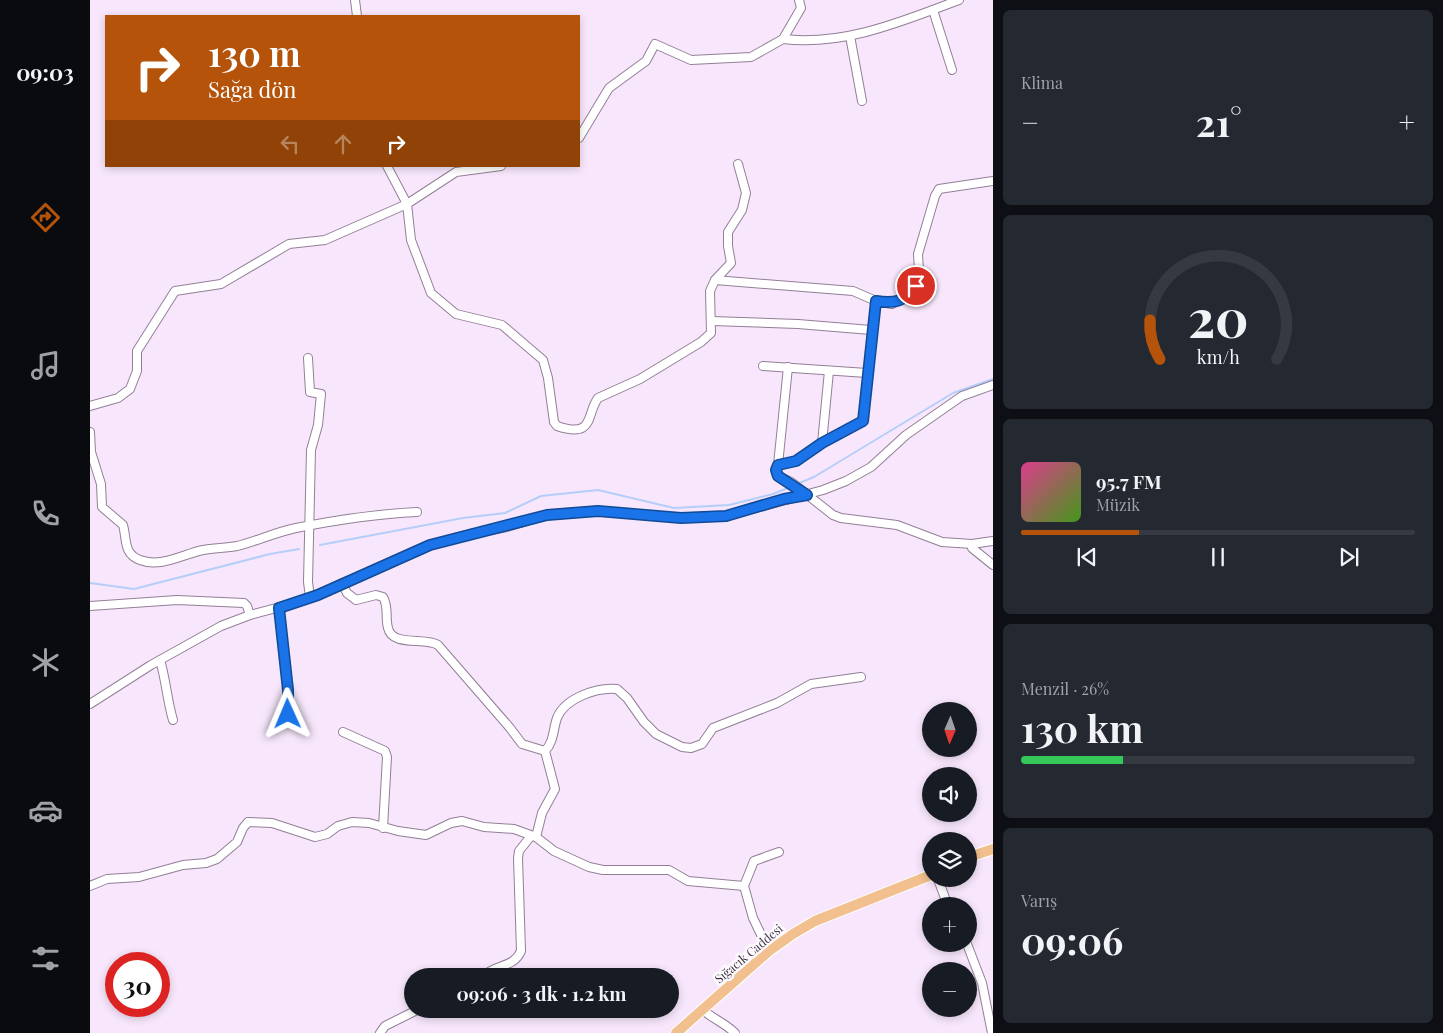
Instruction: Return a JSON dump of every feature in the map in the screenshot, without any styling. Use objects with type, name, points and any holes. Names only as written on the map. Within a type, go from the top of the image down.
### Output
[{"type":"main road","points":[[977,854],[993,849]]},
{"type":"main road","name":"Sığacık Caddesi","points":[[676,1033],[769,951],[815,922],[922,879]]},
{"type":"street","points":[[355,0],[357,15]]},
{"type":"street","points":[[580,136],[610,88],[646,61],[655,44],[691,60],[751,58],[783,39],[801,8],[799,0]]},
{"type":"street","points":[[783,39],[850,36],[874,32],[959,0]]},
{"type":"street","points":[[933,10],[952,70]]},
{"type":"street","points":[[850,36],[862,101]]},
{"type":"street","points":[[388,167],[407,204],[411,240],[430,293],[456,314],[502,325],[543,360],[548,378],[552,412],[557,426],[572,428],[586,426],[590,421],[594,402],[598,398],[640,379],[701,342],[710,333],[712,321],[710,290],[715,280],[732,262],[728,246],[728,232],[742,210],[746,193],[738,164]]},
{"type":"street","points":[[90,406],[118,398],[130,389],[137,371],[137,351],[175,291],[222,284],[289,244],[326,240],[407,204],[456,172],[494,167]]},
{"type":"street","points":[[715,280],[853,291],[876,301],[892,304],[909,295],[916,286],[919,271],[918,254],[935,196],[939,189],[993,181]]},
{"type":"street","points":[[778,465],[796,461],[822,443],[863,421],[876,301]]},
{"type":"street","points":[[712,321],[798,324],[872,330]]},
{"type":"street","points":[[308,358],[310,392],[321,394],[318,425],[311,450],[308,582],[310,598]]},
{"type":"street","points":[[763,366],[867,373]]},
{"type":"street","points":[[788,367],[776,470],[778,476],[833,515],[841,518],[897,525],[934,540],[972,544],[993,541]]},
{"type":"street","points":[[822,443],[829,370]]},
{"type":"street","points":[[90,704],[160,660],[221,626],[250,615],[310,598],[430,545],[547,515],[598,511],[681,518],[726,516],[784,499],[807,495],[856,476],[871,467],[930,417],[962,396],[993,385]]},
{"type":"street","points":[[90,432],[91,452],[101,484],[102,507],[123,525],[126,549],[140,560],[155,563],[203,550],[231,547],[295,528],[368,515],[417,512]]},
{"type":"street","points":[[972,544],[972,548],[993,565]]},
{"type":"street","points":[[342,583],[347,593],[356,600],[376,595],[383,597],[387,603],[390,633],[403,640],[427,640],[438,645],[510,728],[518,741],[546,751]]},
{"type":"street","points":[[90,606],[177,600],[244,603],[248,606],[250,615]]},
{"type":"street","points":[[279,608],[288,690],[288,714]]},
{"type":"street","points":[[160,660],[173,720]]},
{"type":"street","points":[[496,968],[515,961],[521,951],[519,851],[533,837],[542,813],[555,789],[546,751],[563,706],[606,689],[621,690],[644,722],[656,734],[675,744],[691,748],[702,744],[713,728],[778,703],[811,684],[861,677]]},
{"type":"street","points":[[343,732],[385,751],[387,757],[383,828]]},
{"type":"street","points":[[90,886],[107,879],[139,877],[183,865],[206,863],[217,859],[237,842],[248,822],[272,823],[315,837],[327,834],[338,826],[352,822],[369,823],[383,828],[426,835],[451,823],[462,821],[484,827],[514,829],[589,867],[603,870],[669,870],[688,881],[744,886]]},
{"type":"street","points":[[769,951],[753,918],[744,886],[754,861],[779,852]]},
{"type":"street","points":[[970,952],[982,983],[992,1033]]},
{"type":"street","points":[[703,1010],[715,1020],[728,1026],[735,1033]]},
{"type":"street","points":[[380,1033],[385,1026],[404,1016]]},
{"type":"waterway","points":[[797,484],[814,477],[953,393],[993,379]]},
{"type":"waterway","points":[[320,545],[463,518],[505,513],[541,496],[598,490],[674,508],[729,505],[773,494],[793,486]]},
{"type":"waterway","points":[[90,583],[134,589],[270,554],[299,549]]},
{"type":"route","points":[[288,714],[288,690],[279,608],[318,595],[430,545],[527,522],[547,515],[598,511],[681,518],[726,516],[784,499],[807,495],[791,482],[778,476],[776,470],[778,465],[796,461],[822,443],[863,421],[876,301],[892,304],[909,295],[916,286]]}]
